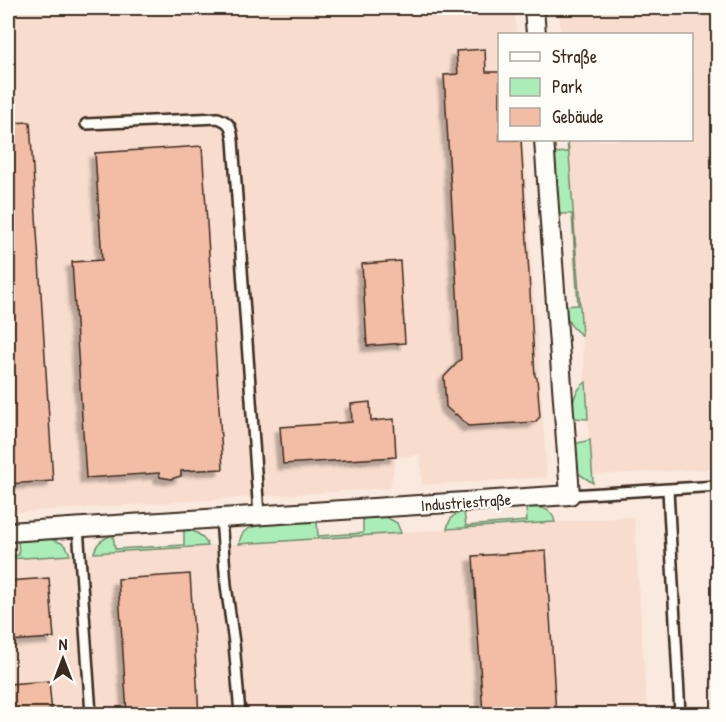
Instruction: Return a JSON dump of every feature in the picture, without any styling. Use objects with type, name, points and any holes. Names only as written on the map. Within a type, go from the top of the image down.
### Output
[{"type":"street","points":[[534,8],[536,33]]},
{"type":"street","points":[[544,141],[570,495]]},
{"type":"street","name":"Industriestraße","points":[[8,532],[570,495]]},
{"type":"lane","points":[[86,124],[218,118],[231,126],[259,515]]},
{"type":"lane","points":[[570,495],[718,486]]},
{"type":"lane","points":[[668,490],[680,714]]},
{"type":"lane","points":[[221,518],[240,714]]},
{"type":"lane","points":[[78,527],[91,714]]},
{"type":"shaded area","points":[[8,8],[520,8],[520,16],[515,16],[516,33],[498,33],[498,141],[523,141],[547,477],[422,485],[420,455],[396,457],[390,488],[8,513]]},
{"type":"shaded area","points":[[559,8],[718,8],[718,468],[592,475],[568,141],[693,141],[693,33],[561,33]]},
{"type":"shaded area","points":[[634,517],[647,714],[8,714],[8,559]]},
{"type":"green space","points":[[567,141],[568,141],[582,335],[570,323],[564,306],[578,305],[572,214],[558,214],[554,153],[568,152]]},
{"type":"green space","points":[[586,382],[588,419],[573,418],[574,398]]},
{"type":"green space","points":[[590,440],[593,483],[576,472],[574,444]]},
{"type":"green space","points":[[526,507],[548,511],[555,522],[447,529],[452,517],[464,512],[466,526],[527,521]]},
{"type":"green space","points":[[386,517],[397,523],[401,533],[239,544],[244,532],[259,525],[317,521],[318,536],[363,533],[363,518]]},
{"type":"green space","points":[[184,530],[198,534],[208,546],[94,553],[100,541],[113,535],[115,549],[184,545]]},
{"type":"green space","points":[[50,539],[63,544],[70,555],[8,559],[8,556],[19,555],[18,541]]},
{"type":"building","points":[[485,49],[486,72],[498,72],[498,141],[521,141],[535,376],[540,417],[535,422],[468,426],[446,407],[444,377],[461,359],[444,75],[458,74],[456,51]]},
{"type":"building","points":[[30,122],[53,481],[8,484],[8,123]]},
{"type":"building","points":[[202,146],[223,469],[181,471],[181,476],[171,479],[160,477],[159,473],[86,478],[72,262],[102,260],[95,153]]},
{"type":"building","points":[[400,261],[405,343],[367,346],[362,264]]},
{"type":"building","points":[[370,402],[371,421],[394,419],[396,457],[283,464],[280,427],[352,422],[351,404]]},
{"type":"building","points":[[546,551],[556,714],[483,714],[473,556]]},
{"type":"building","points":[[190,574],[199,714],[127,714],[118,579]]},
{"type":"building","points":[[49,578],[54,638],[8,641],[8,581]]},
{"type":"building","points":[[49,681],[52,714],[8,714],[8,684]]}]
